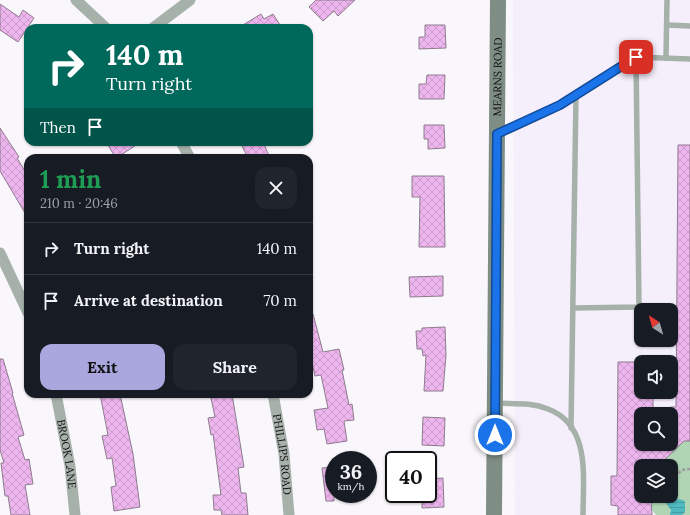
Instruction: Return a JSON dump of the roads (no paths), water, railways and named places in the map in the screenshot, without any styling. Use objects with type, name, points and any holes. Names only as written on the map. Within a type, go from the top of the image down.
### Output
[{"type":"street","points":[[76,0],[102,24]]},
{"type":"street","points":[[158,24],[190,0]]},
{"type":"street","name":"MEARNS ROAD","points":[[494,515],[498,0]]},
{"type":"street","points":[[0,254],[24,305]]},
{"type":"street","name":"BROOK LANE","points":[[57,398],[70,466],[75,515]]},
{"type":"street","name":"PHILLIPS ROAD","points":[[274,398],[284,454],[289,515]]},
{"type":"lane","points":[[666,58],[667,0]]},
{"type":"lane","points":[[667,25],[690,26]]},
{"type":"lane","points":[[497,134],[560,105],[636,57],[690,58]]},
{"type":"lane","points":[[573,308],[639,306],[636,57]]},
{"type":"lane","points":[[571,428],[576,95]]},
{"type":"lane","points":[[495,403],[528,404],[548,409],[565,419],[579,440],[583,458],[583,515]]},
{"type":"water","points":[[678,499],[685,502],[685,512],[682,515],[670,515],[671,510],[666,503],[678,503]]}]
